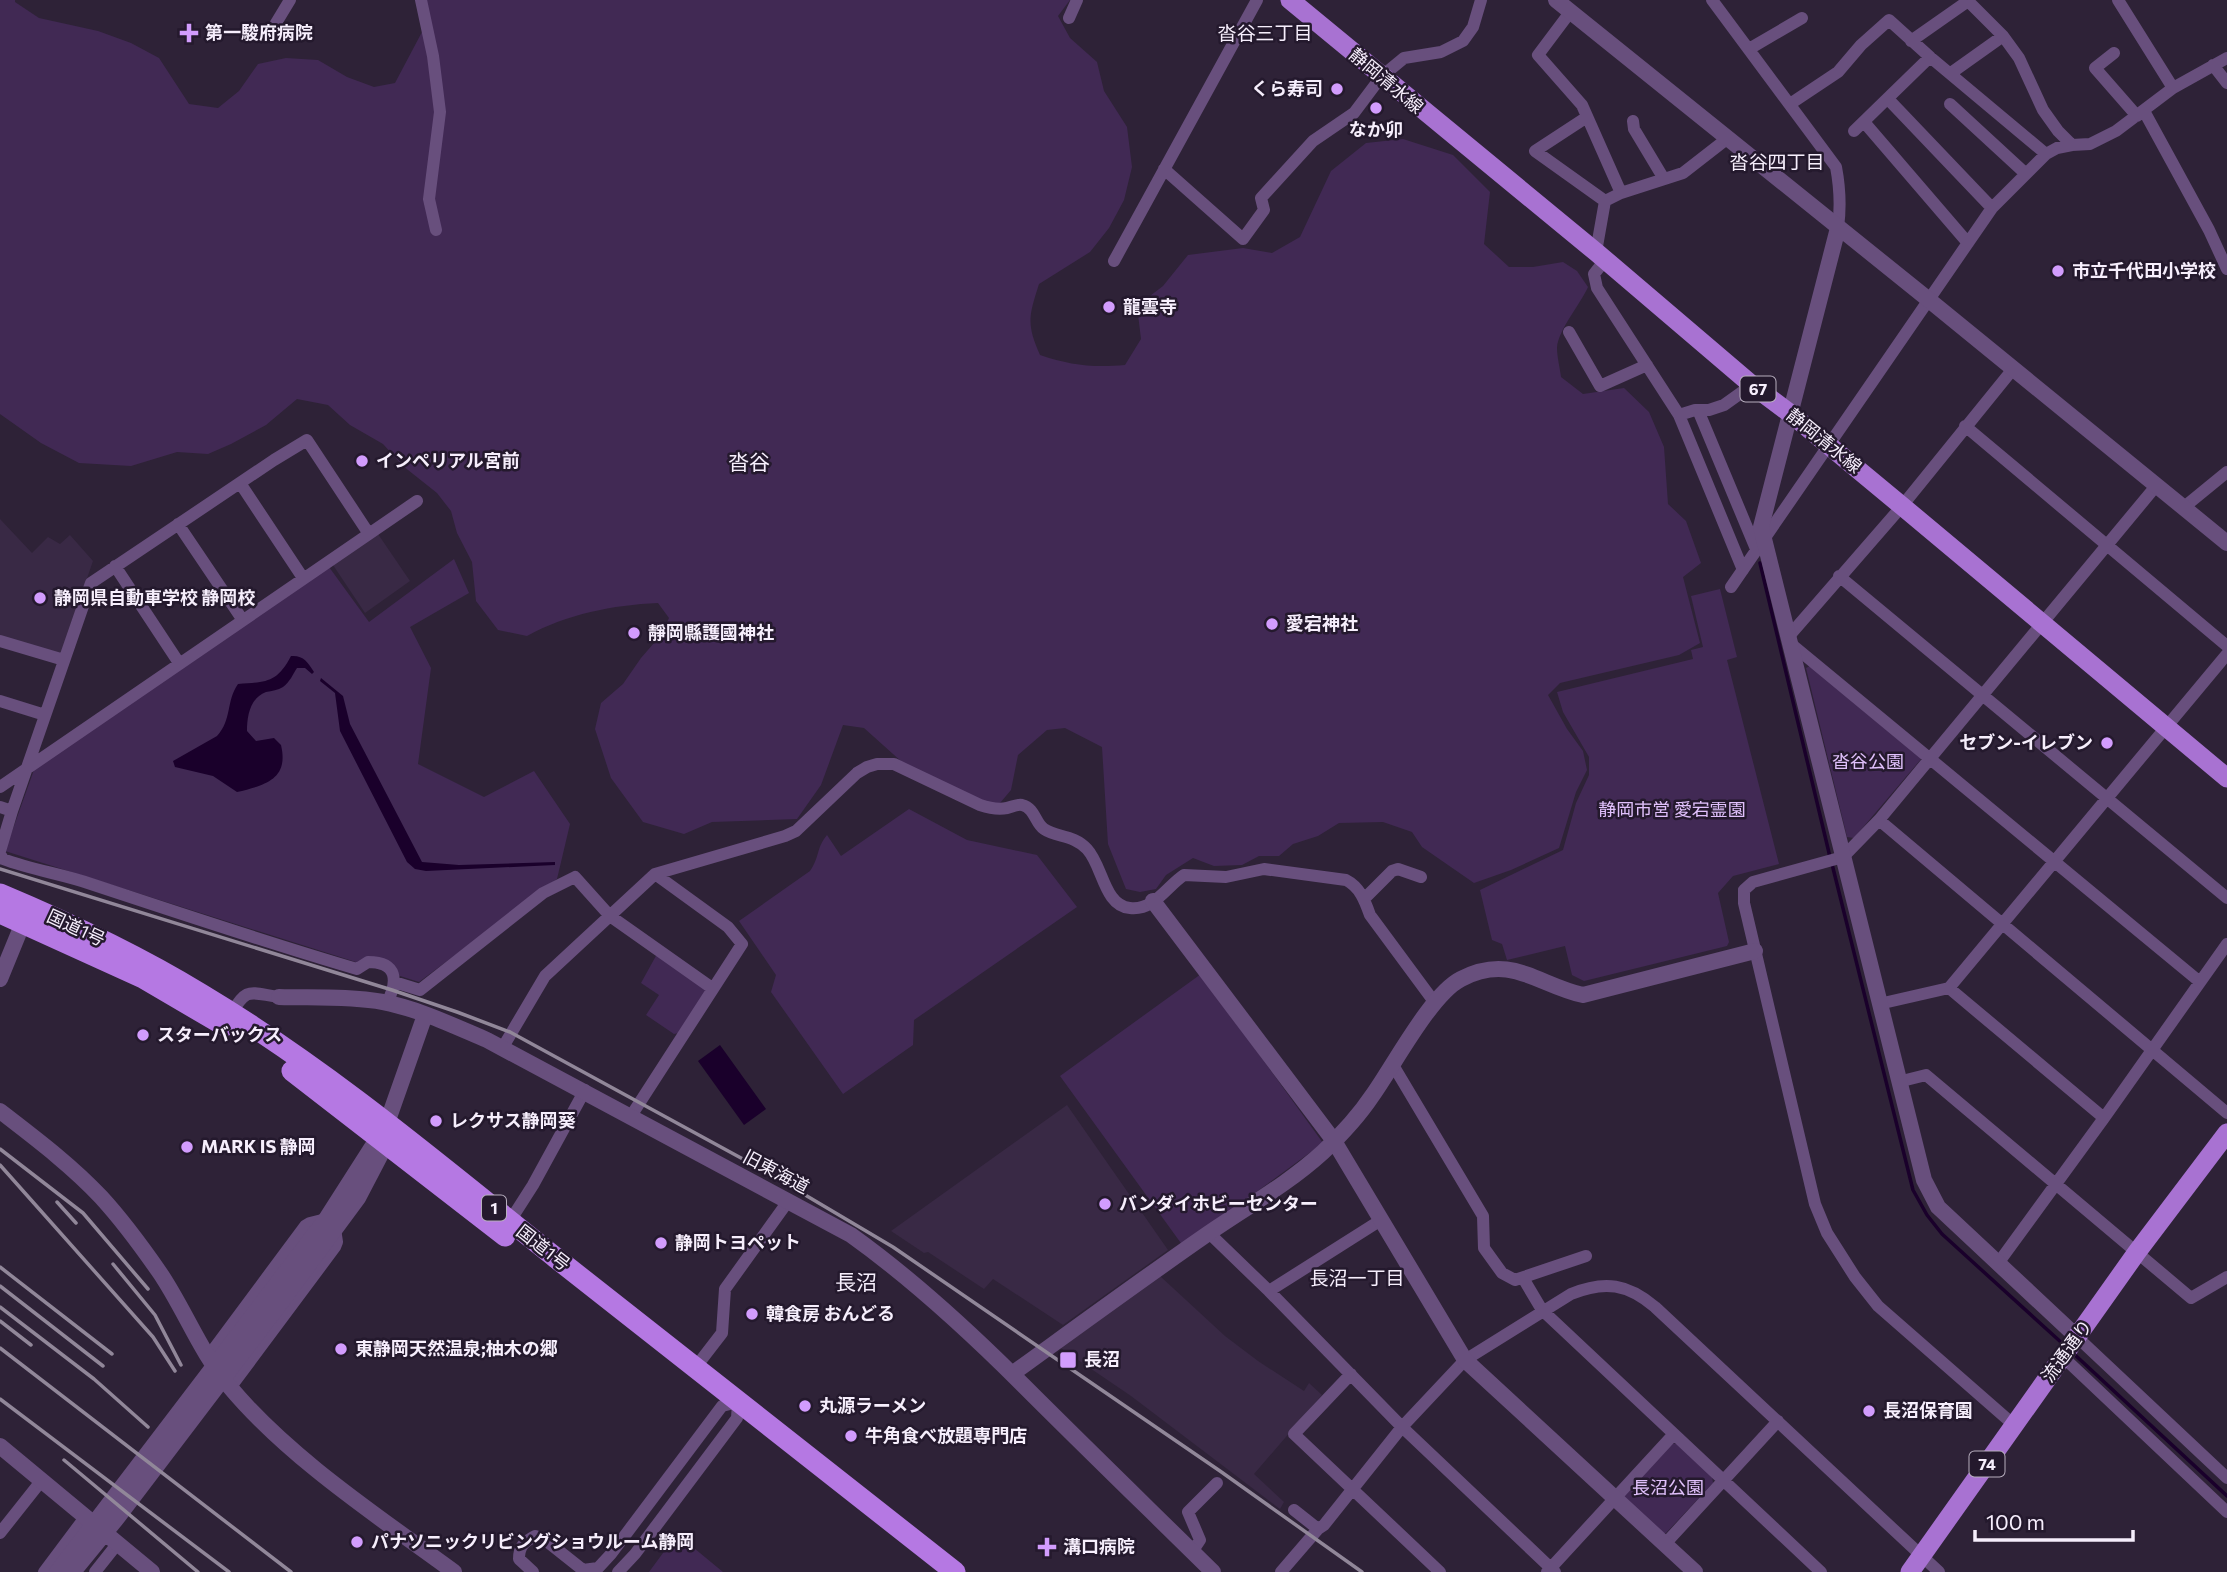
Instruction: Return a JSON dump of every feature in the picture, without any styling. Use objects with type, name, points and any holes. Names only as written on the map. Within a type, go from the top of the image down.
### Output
[{"type":"highway","name":"国道1号","points":[[0,894],[26,915],[226,1026],[384,1131],[510,1221],[695,1368],[732,1409],[955,1572]]},
{"type":"highway","name":"国道1号","points":[[0,913],[26,915],[117,947],[231,1014],[384,1131],[933,1572]]},
{"type":"main road","name":"静岡清水線","points":[[1290,0],[2227,778]]},
{"type":"main road","name":"流通通り","points":[[1910,1572],[2137,1252],[2227,1133]]},
{"type":"street","points":[[421,0],[433,56],[440,112],[429,199],[436,230]]},
{"type":"street","points":[[1069,18],[1077,0]]},
{"type":"street","points":[[1114,261],[1257,0]]},
{"type":"street","points":[[1164,169],[1243,239],[1264,211],[1261,198],[1313,141],[1353,113],[1381,77],[1404,58],[1441,52],[1463,41],[1473,27],[1481,0]]},
{"type":"street","points":[[1556,0],[2227,543]]},
{"type":"street","points":[[1712,0],[1836,167],[1840,187],[1838,228],[1761,527],[1760,544]]},
{"type":"street","points":[[2118,0],[2173,88]]},
{"type":"street","points":[[1911,41],[1968,1],[2003,36],[2019,58],[2043,110],[2072,145]]},
{"type":"street","points":[[273,28],[285,2]]},
{"type":"street","points":[[1571,11],[1538,55],[1581,105],[1621,193]]},
{"type":"street","points":[[1749,49],[1802,18]]},
{"type":"street","points":[[1790,104],[1838,72],[1861,45],[1889,20],[2046,154]]},
{"type":"street","points":[[1951,73],[2003,36]]},
{"type":"street","points":[[2114,54],[2095,68],[2140,114],[2225,261]]},
{"type":"street","points":[[1930,57],[1859,127],[1969,243]]},
{"type":"street","points":[[1731,587],[1992,208],[2046,154],[2057,148],[2090,144],[2116,131],[2173,88],[2227,58]]},
{"type":"street","points":[[2213,65],[2227,83]]},
{"type":"street","points":[[1888,99],[1992,208]]},
{"type":"street","points":[[1950,104],[2026,174]]},
{"type":"street","points":[[1587,117],[1535,151],[1605,201]]},
{"type":"street","points":[[1633,121],[1634,129],[1664,179]]},
{"type":"street","points":[[1605,201],[1621,193],[1683,173],[1728,138]]},
{"type":"street","points":[[1605,201],[1600,256],[1594,274],[1597,288],[1679,415],[1743,570]]},
{"type":"street","points":[[1569,332],[1600,386],[1647,365]]},
{"type":"street","points":[[1789,640],[1839,576],[1902,506],[2013,369]]},
{"type":"street","points":[[1679,415],[1724,405],[1752,385]]},
{"type":"street","points":[[1698,410],[1760,544],[1789,640],[1840,858],[1924,1180],[1938,1207],[1999,1262],[2071,1345],[2227,1512]]},
{"type":"street","points":[[1965,426],[2227,646]]},
{"type":"street","points":[[369,534],[307,440],[91,583],[28,767],[6,809],[0,853],[3,859],[15,864],[85,882],[324,960],[357,969],[368,962],[386,966],[393,972],[394,982],[387,1003]]},
{"type":"street","points":[[2183,508],[2227,472]]},
{"type":"street","points":[[240,483],[303,578]]},
{"type":"street","points":[[2014,1425],[1878,1306],[1855,1277],[1828,1233],[1815,1204],[1744,903],[1744,890],[1753,882],[1840,858],[1879,820],[2157,486]]},
{"type":"street","points":[[0,787],[417,501]]},
{"type":"street","points":[[178,524],[242,619]]},
{"type":"street","points":[[115,566],[179,663]]},
{"type":"street","points":[[1839,576],[2227,898]]},
{"type":"street","points":[[1789,640],[2200,982]]},
{"type":"street","points":[[0,641],[64,660]]},
{"type":"street","points":[[1879,1004],[1949,988],[2227,654]]},
{"type":"street","points":[[0,701],[45,715]]},
{"type":"street","points":[[503,1047],[545,976],[655,874],[796,831],[857,773],[877,764],[894,764],[980,805],[995,809],[1020,804],[1028,807],[1044,829],[1067,836],[1087,849],[1114,900],[1120,906],[1138,908],[1153,901],[1184,875],[1226,877],[1264,869],[1346,880],[1353,884],[1364,899],[1370,915],[1435,1003]]},
{"type":"street","points":[[1879,820],[2227,1113]]},
{"type":"street","points":[[1364,899],[1398,869],[1421,877]]},
{"type":"street","points":[[631,1116],[742,944],[728,926],[655,874]]},
{"type":"street","points":[[394,982],[420,990],[543,893],[575,877],[610,916],[712,988]]},
{"type":"street","points":[[1153,901],[1334,1141],[1465,1360],[1695,1572]]},
{"type":"street","points":[[0,979],[26,915]]},
{"type":"street","points":[[1999,1262],[2227,944]]},
{"type":"street","points":[[1012,1374],[1292,1176],[1334,1141],[1360,1113],[1435,1003],[1462,978],[1507,969],[1520,971],[1566,991],[1583,995],[1755,951]]},
{"type":"street","points":[[1949,988],[2104,1118]]},
{"type":"street","name":"旧東海道","points":[[231,1014],[241,997],[249,993],[279,997],[363,999],[387,1003],[425,1015],[503,1047],[852,1235],[951,1315],[1213,1572]]},
{"type":"street","points":[[73,1572],[118,1517],[236,1350],[331,1224],[372,1147],[384,1131],[425,1015]]},
{"type":"street","points":[[1393,1065],[1483,1216],[1484,1248],[1502,1273],[1515,1280],[1587,1256]]},
{"type":"street","points":[[1898,1082],[1926,1075],[2191,1298],[2227,1276]]},
{"type":"street","points":[[510,1221],[585,1090]]},
{"type":"street","points":[[0,1111],[76,1172],[119,1217],[162,1275],[207,1359],[265,1425],[303,1458],[454,1572]]},
{"type":"street","points":[[695,1368],[723,1334],[724,1289],[789,1200]]},
{"type":"street","points":[[1269,1291],[1381,1220]]},
{"type":"street","points":[[207,1359],[305,1226],[310,1223],[331,1224]]},
{"type":"street","points":[[230,1388],[335,1247],[337,1242],[331,1224]]},
{"type":"street","points":[[1209,1233],[1402,1427],[1551,1571],[1673,1435]]},
{"type":"street","points":[[1523,1278],[1542,1310],[1821,1572]]},
{"type":"street","points":[[1281,1572],[1331,1518],[1402,1427],[1465,1360],[1542,1310],[1582,1290],[1610,1286],[1627,1288],[1656,1307],[1939,1572]]},
{"type":"street","points":[[2071,1345],[2227,1478]]},
{"type":"street","points":[[57,1572],[236,1350]]},
{"type":"street","points":[[1351,1374],[1294,1434],[1440,1572]]},
{"type":"street","points":[[533,1572],[519,1559],[519,1551],[522,1543],[535,1536],[544,1539],[583,1570],[591,1571],[598,1567],[732,1409]]},
{"type":"street","points":[[618,1572],[635,1554],[732,1409]]},
{"type":"street","points":[[1665,1544],[1778,1422]]},
{"type":"street","points":[[0,1447],[152,1572]]},
{"type":"street","points":[[0,1533],[43,1480]]},
{"type":"street","points":[[1192,1552],[1200,1540],[1188,1512],[1217,1483]]},
{"type":"street","points":[[1294,1510],[1318,1529]]},
{"type":"street","points":[[44,1572],[86,1517]]},
{"type":"street","points":[[95,1572],[118,1543]]},
{"type":"shaded area","name":"静岡県自動車学校 静岡校","points":[[0,519],[32,553],[48,537],[60,544],[70,535],[93,561],[61,654],[0,636]]},
{"type":"shaded area","points":[[378,534],[410,581],[365,613],[333,565]]},
{"type":"shaded area","points":[[291,656],[305,660],[314,672],[312,674],[305,668],[297,668],[283,687],[266,692],[256,699],[250,708],[248,719],[247,731],[256,741],[274,738],[281,745],[282,766],[273,779],[237,792],[213,776],[175,767],[173,761],[217,736],[222,730],[238,684],[270,679],[281,671]]},
{"type":"shaded area","points":[[321,678],[343,696],[350,724],[422,862],[459,865],[555,862],[555,865],[426,871],[415,869],[407,862],[340,731],[335,693],[320,681]]},
{"type":"shaded area","points":[[720,1045],[766,1109],[744,1125],[698,1061]]},
{"type":"shaded area","points":[[1067,1105],[1168,1250],[1063,1325],[993,1279],[984,1289],[891,1231]]},
{"type":"shaded area","points":[[1160,1276],[1225,1336],[1258,1361],[1304,1391],[1309,1383],[1322,1395],[1254,1474],[1284,1502],[1280,1509],[1131,1396],[1059,1347]]},
{"type":"green space","points":[[0,0],[15,0],[39,18],[98,31],[131,43],[159,58],[189,104],[218,108],[239,91],[258,64],[286,58],[318,60],[347,77],[374,87],[395,83],[422,32],[425,0],[1070,0],[1058,16],[1070,38],[1097,62],[1104,91],[1127,127],[1132,167],[1124,200],[1109,228],[1090,252],[1039,284],[1033,304],[1031,327],[1040,355],[1081,365],[1125,365],[1141,339],[1137,306],[1163,286],[1188,255],[1243,248],[1272,253],[1300,237],[1331,171],[1366,143],[1403,139],[1453,155],[1490,192],[1484,244],[1509,267],[1533,267],[1563,262],[1577,271],[1588,287],[1558,341],[1561,377],[1583,394],[1624,388],[1649,412],[1664,447],[1668,504],[1686,521],[1701,563],[1683,577],[1700,643],[1679,655],[1560,683],[1548,695],[1583,751],[1587,770],[1576,792],[1559,848],[1474,883],[1422,847],[1412,832],[1383,822],[1339,823],[1318,836],[1293,844],[1279,856],[1259,856],[1242,865],[1214,866],[1193,858],[1166,875],[1156,889],[1140,892],[1126,889],[1108,844],[1102,747],[1065,728],[1047,730],[1018,755],[1011,790],[995,809],[912,771],[864,728],[843,725],[821,785],[797,819],[712,822],[684,834],[643,822],[611,778],[595,729],[601,703],[623,684],[661,635],[669,618],[658,603],[624,606],[574,616],[527,636],[498,630],[476,601],[472,562],[457,533],[451,511],[437,493],[403,466],[383,444],[350,425],[328,405],[297,399],[266,425],[208,454],[177,452],[131,466],[79,463],[41,443],[0,414]]},
{"type":"green space","points":[[454,559],[469,593],[410,627],[431,668],[418,764],[484,797],[534,771],[570,824],[557,879],[419,982],[5,851],[35,767],[329,567],[369,622]]},
{"type":"green space","name":"静岡市営 愛宕霊園","points":[[1720,589],[1737,657],[1727,660],[1779,864],[1733,876],[1718,893],[1729,942],[1727,946],[1584,981],[1572,975],[1565,946],[1507,960],[1502,944],[1492,940],[1480,890],[1563,850],[1576,803],[1589,775],[1589,757],[1563,712],[1557,692],[1693,659],[1691,650],[1703,647],[1691,596]]},
{"type":"green space","name":"沓谷公園","points":[[1810,666],[1922,758],[1854,838],[1847,837],[1806,668]]},
{"type":"green space","points":[[909,809],[967,840],[1037,855],[1077,907],[914,1020],[913,1045],[843,1094],[771,992],[776,975],[739,921],[810,871],[827,835],[841,856]]},
{"type":"green space","points":[[657,954],[705,987],[705,992],[679,1033],[674,1034],[646,1015],[659,995],[641,983]]},
{"type":"green space","points":[[1201,974],[1323,1143],[1183,1246],[1060,1076]]},
{"type":"green space","name":"長沼公園","points":[[1671,1443],[1677,1444],[1712,1476],[1713,1483],[1666,1533],[1661,1533],[1625,1500],[1624,1494]]},
{"type":"green space","points":[[677,1534],[723,1572],[649,1572]]},
{"type":"waterway","points":[[1760,563],[1830,857]]},
{"type":"waterway","points":[[1832,864],[1913,1190],[1942,1234],[2063,1344]]},
{"type":"waterway","points":[[2074,1354],[2227,1496]]},
{"type":"railway","points":[[0,869],[392,990],[510,1032],[763,1170],[893,1247],[1220,1471],[1362,1572]]},
{"type":"railway","points":[[0,1149],[83,1213],[148,1289]]},
{"type":"railway","points":[[0,1165],[153,1337],[175,1371]]},
{"type":"railway","points":[[57,1202],[76,1223]]},
{"type":"railway","points":[[113,1264],[155,1315],[181,1365]]},
{"type":"railway","points":[[0,1267],[112,1354]]},
{"type":"railway","points":[[0,1286],[103,1366]]},
{"type":"railway","points":[[0,1307],[94,1379],[148,1427]]},
{"type":"railway","points":[[0,1321],[31,1345]]},
{"type":"railway","points":[[0,1348],[291,1572]]},
{"type":"railway","points":[[0,1399],[229,1572]]},
{"type":"railway","points":[[64,1460],[198,1572]]},
{"type":"place","name":"第一駿府病院","points":[[189,33]]},
{"type":"place","name":"くら寿司","points":[[1337,89]]},
{"type":"place","name":"なか卯","points":[[1376,108]]},
{"type":"place","name":"市立千代田小学校","points":[[2058,271]]},
{"type":"place","name":"龍雲寺","points":[[1109,307]]},
{"type":"place","name":"インペリアル宮前","points":[[362,461]]},
{"type":"place","name":"静岡県自動車学校 静岡校","points":[[40,598]]},
{"type":"place","name":"愛宕神社","points":[[1272,624]]},
{"type":"place","name":"靜岡縣護國神社","points":[[634,633]]},
{"type":"place","name":"セブン-イレブン","points":[[2107,743]]},
{"type":"place","name":"スターバックス","points":[[143,1035]]},
{"type":"place","name":"レクサス静岡葵","points":[[436,1121]]},
{"type":"place","name":"MARK IS 静岡","points":[[187,1147]]},
{"type":"place","name":"バンダイホビーセンター","points":[[1105,1204]]},
{"type":"place","name":"静岡トヨペット","points":[[661,1243]]},
{"type":"place","name":"韓食房 おんどる","points":[[752,1314]]},
{"type":"place","name":"東静岡天然温泉;柚木の郷","points":[[341,1349]]},
{"type":"place","name":"長沼","points":[[1068,1360]]},
{"type":"place","name":"丸源ラーメン","points":[[805,1406]]},
{"type":"place","name":"長沼保育園","points":[[1869,1411]]},
{"type":"place","name":"牛角食べ放題専門店","points":[[851,1436]]},
{"type":"place","name":"パナソニックリビングショウルーム静岡","points":[[357,1542]]},
{"type":"place","name":"溝口病院","points":[[1047,1547]]},
{"type":"district","name":"沓谷三丁目","points":[[1265,33]]},
{"type":"district","name":"沓谷四丁目","points":[[1777,162]]},
{"type":"district","name":"沓谷","points":[[749,463]]},
{"type":"district","name":"長沼一丁目","points":[[1357,1278]]},
{"type":"district","name":"長沼","points":[[856,1283]]}]
